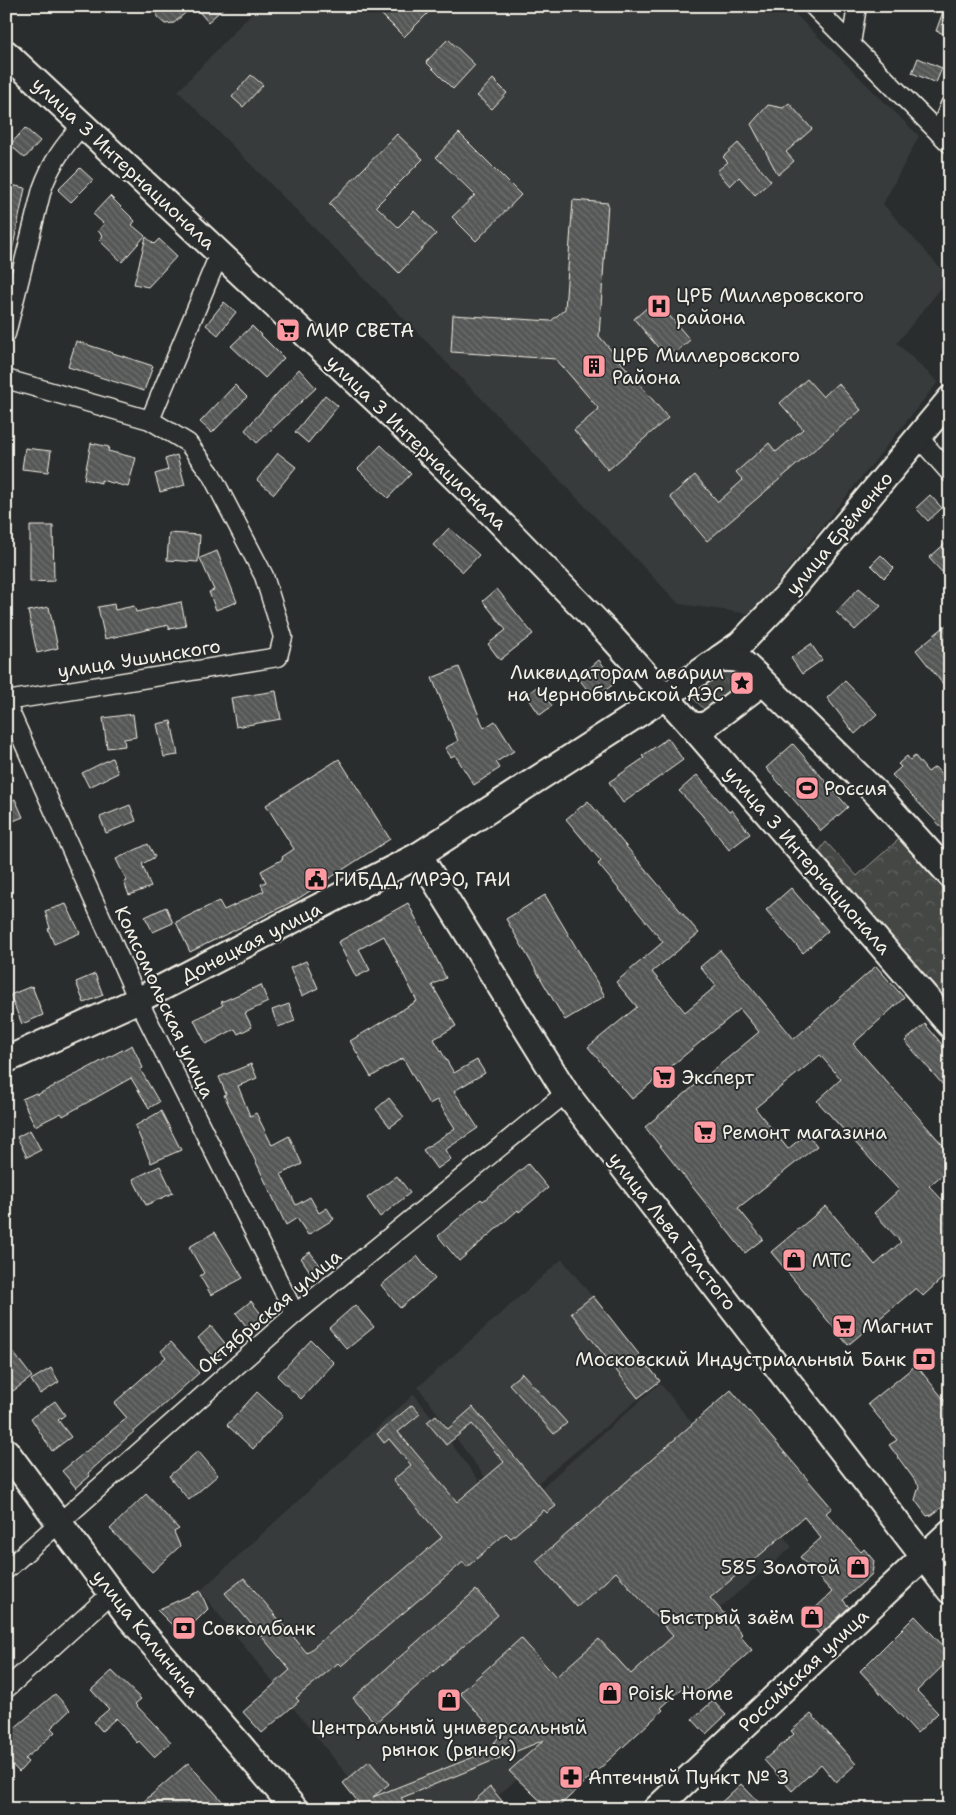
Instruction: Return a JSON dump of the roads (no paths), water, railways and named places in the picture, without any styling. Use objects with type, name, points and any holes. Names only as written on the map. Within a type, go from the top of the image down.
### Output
[{"type":"street","points":[[813,6],[944,138]]},
{"type":"street","points":[[851,44],[857,6]]},
{"type":"street","name":"улица 3 Интернационала","points":[[6,53],[220,252],[485,507],[609,634],[692,725],[950,1025]]},
{"type":"street","points":[[944,138],[950,105]]},
{"type":"street","points":[[6,334],[42,189],[57,155],[83,124]]},
{"type":"street","points":[[6,379],[150,420],[220,252]]},
{"type":"street","name":"улица Ерёменко","points":[[733,654],[788,594],[950,399]]},
{"type":"street","name":"улица Ушинского","points":[[6,702],[278,657],[283,637],[264,576],[211,474],[188,443],[150,420]]},
{"type":"street","points":[[919,438],[950,473]]},
{"type":"street","points":[[666,696],[733,654],[946,863]]},
{"type":"street","points":[[692,725],[705,726],[755,688],[756,676]]},
{"type":"street","name":"Донецкая улица","points":[[6,1060],[138,1000],[419,855],[666,696]]},
{"type":"street","name":"Комсомольская улица","points":[[6,702],[138,1000],[295,1314]]},
{"type":"street","name":"улица Льва Толстого","points":[[419,855],[566,1092],[950,1591]]},
{"type":"street","name":"Октябрьская улица","points":[[6,1570],[295,1314],[566,1092]]},
{"type":"street","name":"улица Калинина","points":[[6,1451],[136,1625],[295,1809]]},
{"type":"street","name":"Российская улица","points":[[656,1809],[950,1532]]},
{"type":"street","points":[[6,1689],[112,1594]]},
{"type":"place","name":"ЦРБ Миллеровского района","points":[[659,306]]},
{"type":"place","name":"МИР СВЕТА","points":[[288,330]]},
{"type":"place","name":"ЦРБ Миллеровского Района","points":[[594,366]]},
{"type":"place","name":"Ликвидаторам аварии на Чернобыльской АЭС","points":[[742,683]]},
{"type":"place","name":"Россия","points":[[807,788]]},
{"type":"place","name":"ГИБДД, МРЭО, ГАИ","points":[[316,879]]},
{"type":"place","name":"Эксперт","points":[[664,1077]]},
{"type":"place","name":"Ремонт магазина","points":[[705,1132]]},
{"type":"place","name":"МТС","points":[[794,1260]]},
{"type":"place","name":"Магнит","points":[[844,1326]]},
{"type":"place","name":"Московский Индустриальный Банк","points":[[924,1359]]},
{"type":"place","name":"585 Золотой","points":[[858,1567]]},
{"type":"place","name":"Быстрый заём","points":[[812,1617]]},
{"type":"place","name":"Совкомбанк","points":[[184,1628]]},
{"type":"place","name":"Poisk Home","points":[[610,1693]]},
{"type":"place","name":"Центральный универсальный рынок (рынок)","points":[[449,1700]]},
{"type":"place","name":"Аптечный Пункт № 3","points":[[571,1777]]}]
